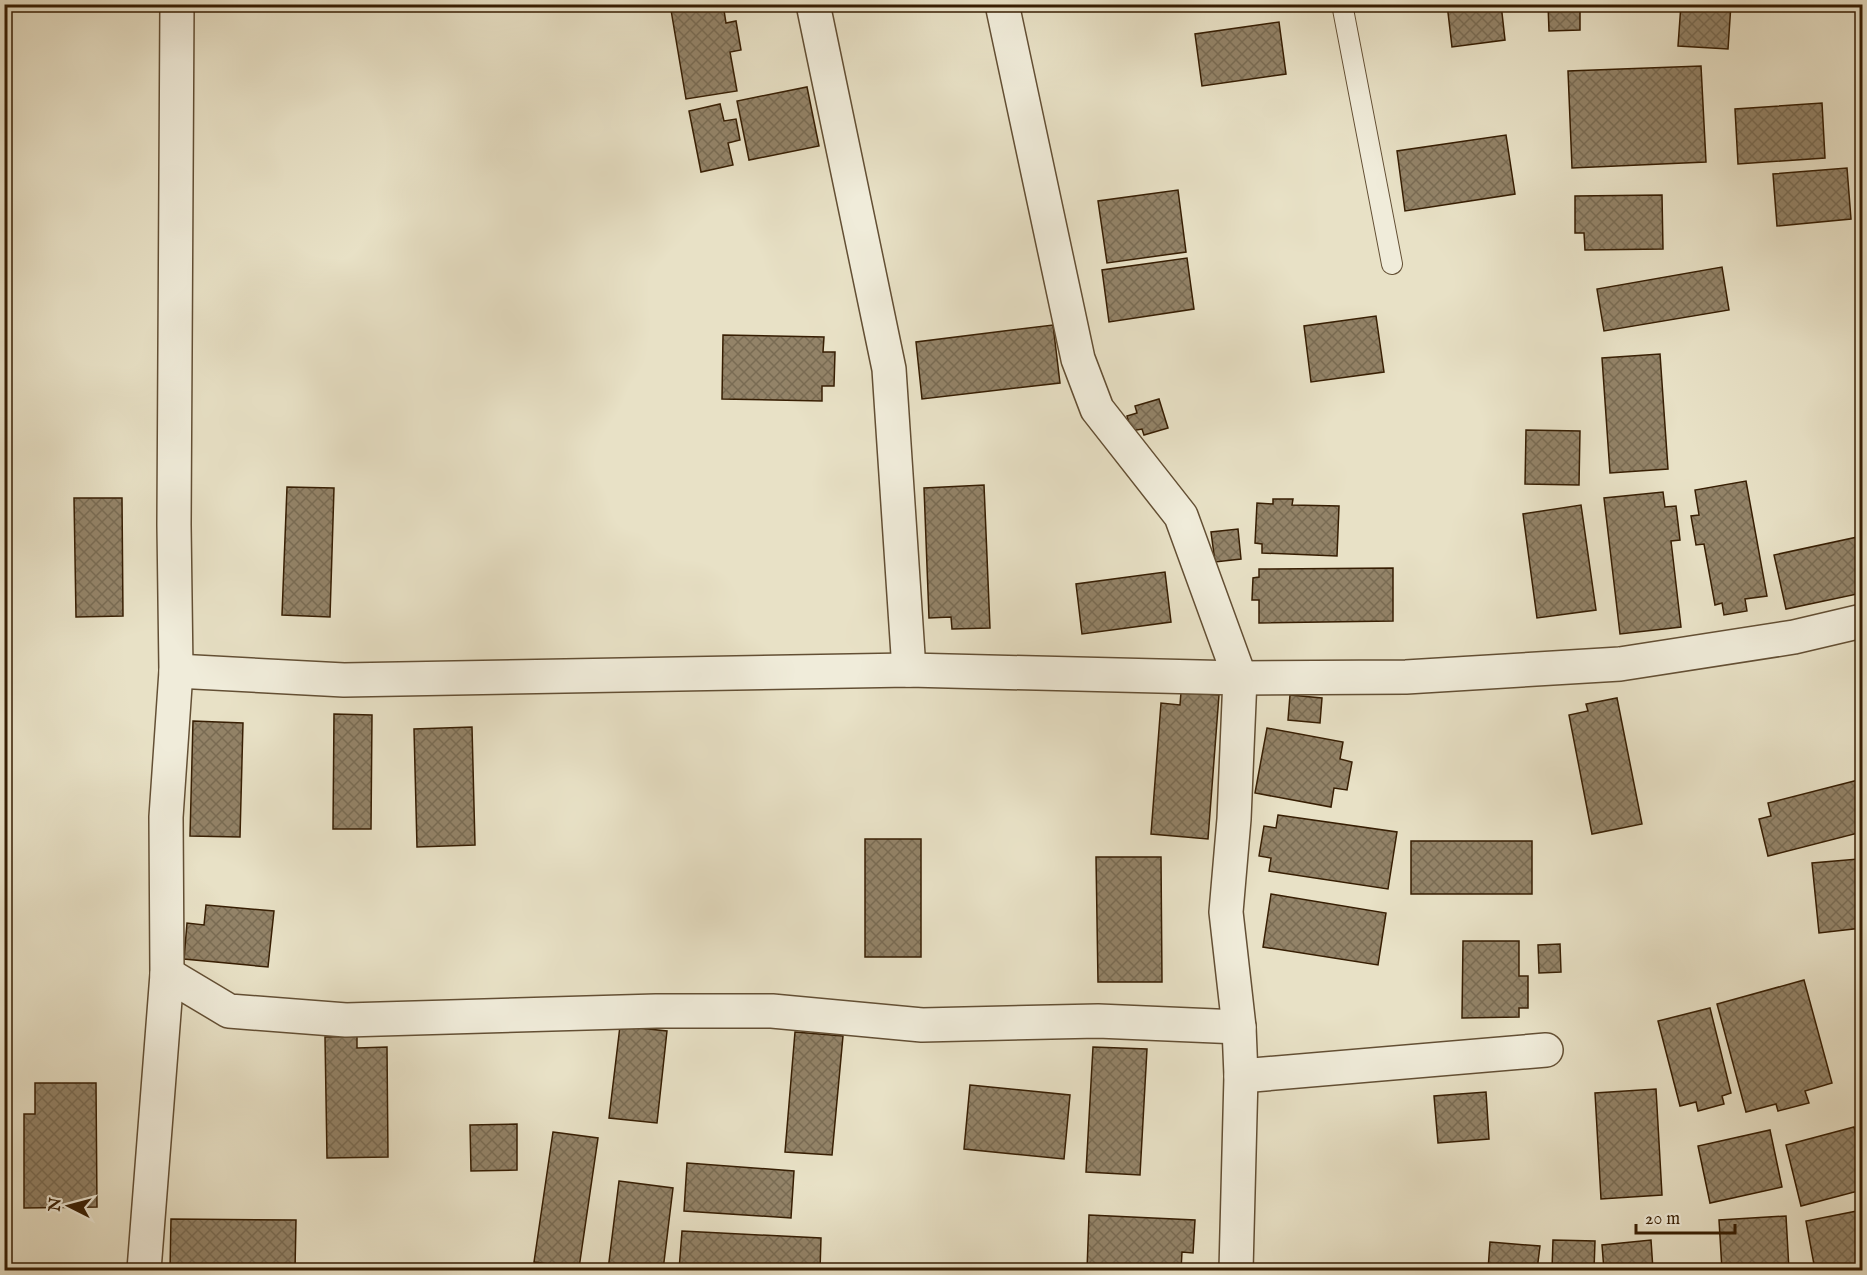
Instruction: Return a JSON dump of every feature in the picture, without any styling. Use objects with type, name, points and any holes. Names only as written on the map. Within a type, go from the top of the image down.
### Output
[{"type":"street","points":[[144,1270],[167,974],[166,817],[176,671],[174,502],[177,4]]},
{"type":"street","points":[[813,4],[889,369],[909,670]]},
{"type":"street","points":[[1002,4],[1078,359],[1097,409],[1181,516],[1240,678],[1234,819],[1226,912],[1239,1027],[1241,1076],[1236,1270]]},
{"type":"street","points":[[176,671],[344,680],[909,670],[1240,678],[1406,678],[1620,664],[1794,637],[1863,621]]},
{"type":"street","points":[[167,974],[229,1011],[346,1020],[656,1011],[761,1011],[922,1025],[1098,1021],[1239,1027]]},
{"type":"street","points":[[1241,1076],[1546,1050]]},
{"type":"lane","points":[[1342,4],[1392,264]]},
{"type":"building","points":[[670,4],[723,4],[726,23],[736,21],[741,50],[730,52],[737,91],[686,99]]},
{"type":"building","points":[[1447,4],[1501,4],[1505,40],[1452,47]]},
{"type":"building","points":[[1548,4],[1580,4],[1580,30],[1549,31]]},
{"type":"building","points":[[1681,4],[1731,4],[1728,49],[1678,46]]},
{"type":"building","points":[[1279,22],[1286,74],[1202,86],[1195,34]]},
{"type":"building","points":[[1701,66],[1706,162],[1572,168],[1568,71]]},
{"type":"building","points":[[807,87],[819,146],[749,160],[737,101]]},
{"type":"building","points":[[1822,103],[1825,158],[1738,164],[1735,109]]},
{"type":"building","points":[[720,104],[724,121],[736,119],[740,140],[728,143],[733,165],[701,172],[689,111]]},
{"type":"building","points":[[1506,135],[1515,194],[1405,211],[1397,151]]},
{"type":"building","points":[[1847,168],[1851,219],[1777,226],[1773,174]]},
{"type":"building","points":[[1178,190],[1186,252],[1107,263],[1098,201]]},
{"type":"building","points":[[1662,195],[1663,249],[1585,250],[1584,233],[1575,233],[1575,196]]},
{"type":"building","points":[[1187,258],[1194,309],[1109,322],[1102,270]]},
{"type":"building","points":[[1722,267],[1729,310],[1604,331],[1597,289]]},
{"type":"building","points":[[1376,316],[1384,372],[1311,382],[1304,326]]},
{"type":"building","points":[[1053,325],[1060,383],[922,399],[916,342]]},
{"type":"building","points":[[723,335],[824,337],[823,352],[835,352],[834,386],[822,386],[822,401],[722,399]]},
{"type":"building","points":[[1660,354],[1668,469],[1610,473],[1602,358]]},
{"type":"building","points":[[1159,399],[1168,428],[1144,435],[1142,429],[1131,431],[1127,416],[1137,413],[1135,406]]},
{"type":"building","points":[[1526,430],[1580,431],[1579,485],[1525,484]]},
{"type":"building","points":[[1746,481],[1767,596],[1745,599],[1747,611],[1724,615],[1722,603],[1715,605],[1704,544],[1696,545],[1691,516],[1699,515],[1695,490]]},
{"type":"building","points":[[984,485],[990,628],[952,629],[951,617],[929,618],[924,488]]},
{"type":"building","points":[[287,487],[334,488],[330,617],[282,615]]},
{"type":"building","points":[[1663,492],[1665,507],[1676,506],[1680,540],[1671,541],[1681,627],[1620,634],[1604,498]]},
{"type":"building","points":[[74,498],[122,498],[123,616],[76,617]]},
{"type":"building","points":[[1273,499],[1293,499],[1292,505],[1339,506],[1337,556],[1262,553],[1262,544],[1255,543],[1257,503],[1273,504]]},
{"type":"building","points":[[1581,505],[1596,610],[1537,618],[1523,514]]},
{"type":"building","points":[[1238,529],[1241,559],[1215,562],[1211,532]]},
{"type":"building","points":[[1862,536],[1862,593],[1786,609],[1774,555]]},
{"type":"building","points":[[1393,568],[1393,621],[1259,623],[1259,600],[1252,600],[1253,578],[1259,577],[1259,569]]},
{"type":"building","points":[[1165,572],[1171,622],[1082,634],[1076,584]]},
{"type":"building","points":[[1181,692],[1219,695],[1208,839],[1151,834],[1161,703],[1180,705]]},
{"type":"building","points":[[1290,695],[1322,698],[1320,723],[1288,720]]},
{"type":"building","points":[[1617,698],[1642,824],[1592,834],[1569,715],[1588,711],[1586,704]]},
{"type":"building","points":[[334,714],[372,715],[371,829],[333,829]]},
{"type":"building","points":[[193,721],[243,723],[240,837],[190,836]]},
{"type":"building","points":[[472,727],[475,845],[417,847],[414,729]]},
{"type":"building","points":[[1267,728],[1343,742],[1340,759],[1352,762],[1347,790],[1334,788],[1331,807],[1255,793]]},
{"type":"building","points":[[1862,779],[1862,832],[1768,856],[1759,819],[1771,816],[1768,803]]},
{"type":"building","points":[[1278,815],[1397,832],[1388,889],[1269,871],[1271,858],[1259,856],[1264,826],[1276,828]]},
{"type":"building","points":[[865,839],[921,839],[921,957],[865,957]]},
{"type":"building","points":[[1411,841],[1532,841],[1532,894],[1411,894]]},
{"type":"building","points":[[1096,857],[1161,857],[1162,982],[1098,982]]},
{"type":"building","points":[[1858,859],[1862,928],[1819,933],[1812,863]]},
{"type":"building","points":[[1271,894],[1386,913],[1378,965],[1263,947]]},
{"type":"building","points":[[206,905],[274,911],[268,967],[184,959],[187,923],[204,925]]},
{"type":"building","points":[[1463,941],[1519,941],[1519,976],[1528,976],[1528,1008],[1519,1008],[1519,1017],[1462,1018]]},
{"type":"building","points":[[1560,944],[1561,972],[1539,973],[1538,945]]},
{"type":"building","points":[[1804,980],[1832,1083],[1805,1091],[1809,1103],[1778,1111],[1776,1104],[1746,1112],[1717,1004]]},
{"type":"building","points":[[1710,1008],[1731,1093],[1722,1096],[1724,1104],[1698,1111],[1696,1102],[1680,1106],[1658,1021]]},
{"type":"building","points":[[620,1026],[667,1031],[657,1123],[609,1118]]},
{"type":"building","points":[[795,1032],[843,1036],[832,1155],[785,1152]]},
{"type":"building","points":[[357,1036],[357,1048],[387,1047],[388,1157],[327,1158],[325,1037]]},
{"type":"building","points":[[1093,1047],[1147,1049],[1140,1175],[1086,1172]]},
{"type":"building","points":[[35,1083],[96,1083],[97,1207],[24,1208],[24,1114],[35,1114]]},
{"type":"building","points":[[970,1085],[1070,1095],[1064,1159],[964,1149]]},
{"type":"building","points":[[1656,1089],[1662,1195],[1601,1199],[1595,1093]]},
{"type":"building","points":[[1486,1092],[1489,1139],[1438,1143],[1434,1096]]},
{"type":"building","points":[[517,1124],[517,1170],[471,1171],[470,1125]]},
{"type":"building","points":[[1854,1127],[1862,1159],[1862,1190],[1801,1206],[1786,1145]]},
{"type":"building","points":[[1770,1130],[1782,1187],[1710,1203],[1698,1146]]},
{"type":"building","points":[[553,1132],[598,1138],[579,1268],[534,1262]]},
{"type":"building","points":[[687,1163],[794,1171],[791,1218],[684,1211]]},
{"type":"building","points":[[619,1181],[673,1188],[663,1270],[608,1270]]},
{"type":"building","points":[[1862,1210],[1862,1270],[1815,1270],[1806,1221]]},
{"type":"building","points":[[1089,1215],[1195,1220],[1193,1253],[1182,1252],[1181,1270],[1087,1270]]},
{"type":"building","points":[[1786,1216],[1789,1270],[1722,1270],[1719,1220]]},
{"type":"building","points":[[171,1219],[296,1220],[295,1270],[170,1270]]},
{"type":"building","points":[[682,1231],[821,1238],[820,1270],[679,1270]]},
{"type":"building","points":[[1553,1240],[1595,1241],[1594,1270],[1552,1270]]},
{"type":"building","points":[[1651,1240],[1653,1270],[1604,1270],[1602,1245]]},
{"type":"building","points":[[1490,1242],[1540,1246],[1537,1270],[1488,1270]]}]
